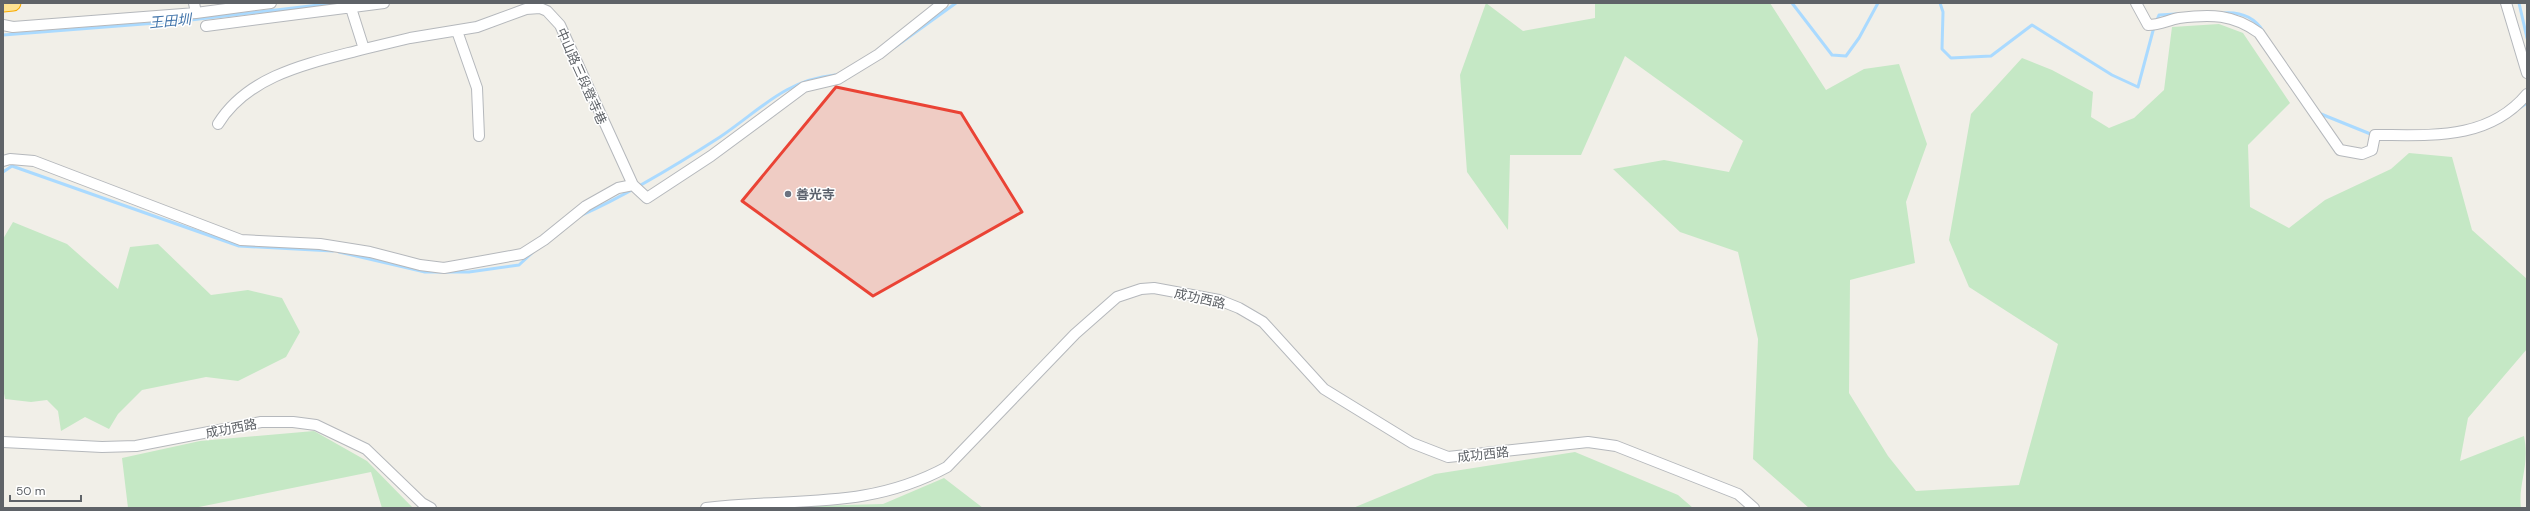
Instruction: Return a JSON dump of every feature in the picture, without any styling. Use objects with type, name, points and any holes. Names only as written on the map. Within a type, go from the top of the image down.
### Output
[{"type":"highway","points":[[3,4],[13,3]]},
{"type":"street","points":[[3,25],[13,27],[195,8],[271,3]]},
{"type":"street","points":[[206,26],[348,6],[384,3]]},
{"type":"street","points":[[3,161],[22,159],[34,161],[241,240],[320,244],[370,252],[420,265],[444,268],[522,254],[544,240],[586,206],[618,188],[635,188],[647,198],[711,156],[804,86],[838,79],[879,54],[943,3]]},
{"type":"street","points":[[2136,3],[2148,25],[2160,24],[2177,18],[2223,16],[2243,21],[2259,33],[2340,150],[2362,154],[2372,150],[2375,135],[2450,135],[2491,122],[2517,106],[2527,94]]},
{"type":"street","points":[[2506,3],[2527,73]]},
{"type":"street","points":[[348,6],[364,49]]},
{"type":"street","name":"中山路三段登寺巷","points":[[218,124],[228,107],[269,79],[302,65],[410,38],[477,27],[526,9],[540,8],[554,17],[560,25],[635,188]]},
{"type":"street","points":[[457,31],[478,88],[479,136]]},
{"type":"street","name":"成功西路","points":[[706,508],[746,505],[821,504],[894,492],[923,481],[947,467],[1075,334],[1116,297],[1141,289],[1154,288],[1219,300],[1239,308],[1263,322],[1296,361],[1324,389],[1358,412],[1412,443],[1448,457],[1588,442],[1616,446],[1738,494],[1754,508]]},
{"type":"street","name":"成功西路","points":[[3,442],[102,447],[136,446],[261,422],[316,425],[366,449],[422,503],[431,508]]},
{"type":"highlighted area","points":[[836,87],[961,113],[1022,212],[873,296],[742,201]]},
{"type":"green space","points":[[1486,3],[1523,31],[1595,18],[1595,3],[1770,3],[1826,90],[1864,69],[1899,64],[1927,144],[1906,202],[1915,263],[1850,280],[1849,393],[1888,456],[1916,491],[2019,485],[2058,344],[1969,287],[1949,240],[1971,114],[2022,58],[2052,70],[2093,92],[2091,117],[2109,128],[2134,118],[2164,90],[2172,27],[2219,24],[2243,33],[2290,103],[2248,145],[2250,207],[2289,228],[2325,200],[2391,169],[2409,153],[2452,157],[2472,230],[2527,279],[2527,349],[2468,418],[2460,461],[2524,436],[2526,456],[2521,490],[2521,508],[1809,508],[1753,459],[1758,339],[1738,252],[1680,232],[1613,169],[1664,160],[1729,172],[1743,141],[1625,56],[1581,155],[1510,155],[1508,230],[1467,172],[1460,75]]},
{"type":"green space","points":[[13,222],[67,244],[118,289],[130,247],[158,244],[211,295],[248,290],[282,298],[300,332],[286,357],[238,381],[206,377],[142,390],[118,414],[109,429],[85,417],[61,431],[58,411],[47,400],[31,402],[5,399],[3,388],[3,239]]},
{"type":"green space","points":[[314,431],[367,461],[413,508],[382,508],[371,472],[194,508],[128,508],[122,458],[200,441]]},
{"type":"green space","points":[[1575,452],[1678,495],[1693,508],[1353,508],[1435,474]]},
{"type":"green space","points":[[944,478],[983,508],[731,508],[883,504]]},
{"type":"waterway","name":"王田圳","points":[[3,35],[182,21],[336,3]]},
{"type":"waterway","points":[[895,47],[956,3]]},
{"type":"waterway","points":[[1792,3],[1832,55],[1846,56],[1859,38],[1878,3]]},
{"type":"waterway","points":[[1940,3],[1943,12],[1942,49],[1951,58],[1991,56],[2032,25],[2112,75],[2138,87],[2154,27]]},
{"type":"waterway","points":[[2519,3],[2527,38]]},
{"type":"waterway","points":[[2224,13],[2236,13],[2246,16],[2255,22],[2263,31]]},
{"type":"waterway","points":[[2156,22],[2159,15],[2176,14]]},
{"type":"waterway","points":[[580,216],[652,179],[720,137],[787,90],[817,78],[835,75]]},
{"type":"waterway","points":[[2518,109],[2527,103]]},
{"type":"waterway","points":[[2321,114],[2373,135]]},
{"type":"waterway","points":[[3,172],[12,166],[239,246],[333,251]]},
{"type":"waterway","points":[[339,252],[425,272],[441,272]]},
{"type":"waterway","points":[[446,272],[469,272],[519,265],[533,252]]},
{"type":"place","name":"善光寺","points":[[788,194]]}]
